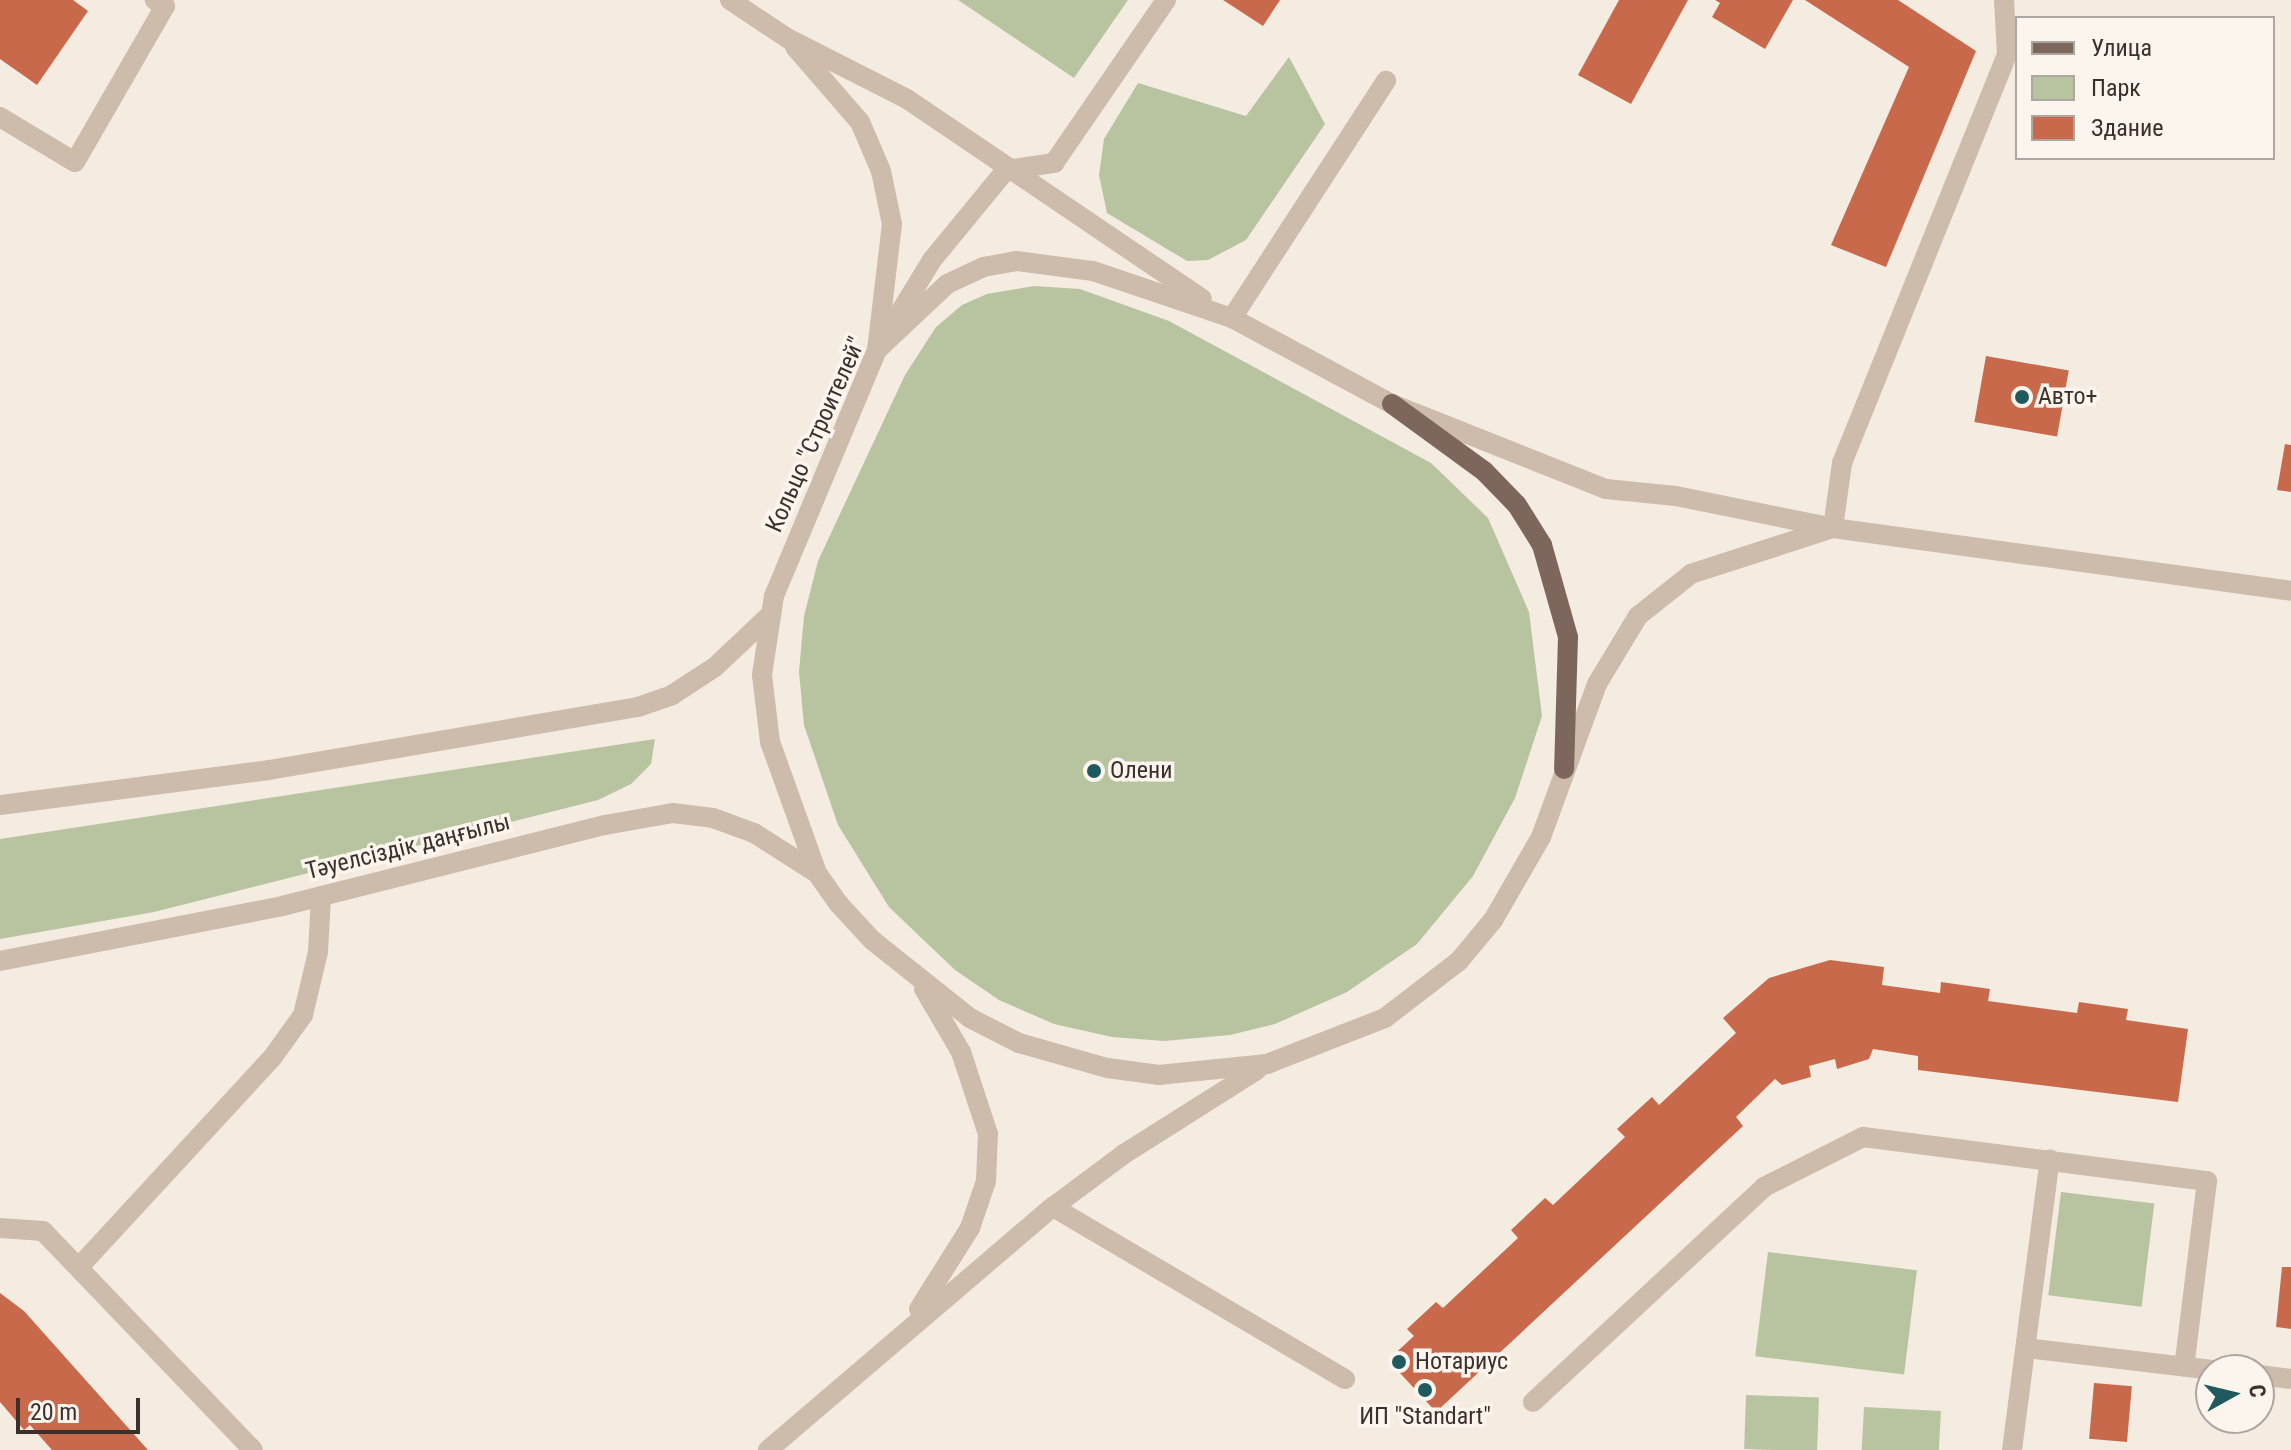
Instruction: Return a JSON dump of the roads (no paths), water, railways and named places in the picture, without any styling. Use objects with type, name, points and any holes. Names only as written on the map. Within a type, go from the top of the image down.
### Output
[{"type":"main road","name":"Кольцо \"Строителей\"","points":[[1392,404],[1484,471],[1517,505],[1542,545],[1568,637],[1564,769]]},
{"type":"street","points":[[0,117],[75,162],[165,6],[155,0]]},
{"type":"street","points":[[730,0],[787,38],[907,99],[1006,170],[1232,318],[1386,81]]},
{"type":"street","points":[[877,350],[932,260],[1006,170],[1054,163],[1166,0]]},
{"type":"street","points":[[1833,528],[1842,463],[2007,55],[2004,0]]},
{"type":"street","points":[[787,38],[860,122],[881,171],[892,224],[877,350]]},
{"type":"street","name":"Кольцо \"Строителей\"","points":[[1392,404],[1232,318],[1093,271],[1016,261],[983,267],[947,284],[877,350],[770,615],[762,675],[770,742],[817,873],[872,940],[920,983],[970,1018],[1065,1059],[1159,1075],[1267,1064],[1385,1018],[1459,961],[1519,879],[1541,837],[1564,769]]},
{"type":"street","points":[[1392,404],[1606,489],[1676,496],[1833,528],[2291,591]]},
{"type":"street","points":[[1564,769],[1597,684],[1638,616],[1691,574],[1833,528]]},
{"type":"street","points":[[0,805],[269,770],[638,707],[672,695],[715,667],[770,615]]},
{"type":"street","name":"Тәуелсіздік даңғылы","points":[[0,961],[321,896],[605,825],[673,813],[713,818],[754,833],[817,873]]},
{"type":"street","points":[[79,1267],[227,1110],[303,1015],[318,952],[321,896]]},
{"type":"street","points":[[909,1324],[970,1228],[986,1181],[988,1134],[961,1052],[920,983]]},
{"type":"street","points":[[768,1450],[909,1324],[1053,1207],[1173,1121],[1267,1064]]},
{"type":"street","points":[[1533,1402],[1764,1187],[1824,1153],[1863,1137],[2207,1181],[2184,1367]]},
{"type":"street","points":[[2012,1450],[2050,1159]]},
{"type":"street","points":[[1053,1207],[1345,1379]]},
{"type":"street","points":[[0,1228],[43,1231],[253,1450]]},
{"type":"street","points":[[2026,1348],[2195,1368]]},
{"type":"place","name":"Авто+","points":[[2022,397]]},
{"type":"place","name":"Олени","points":[[1094,771]]},
{"type":"place","name":"Нотариус","points":[[1399,1362]]},
{"type":"place","name":"ИП \"Standart\"","points":[[1425,1390]]}]
